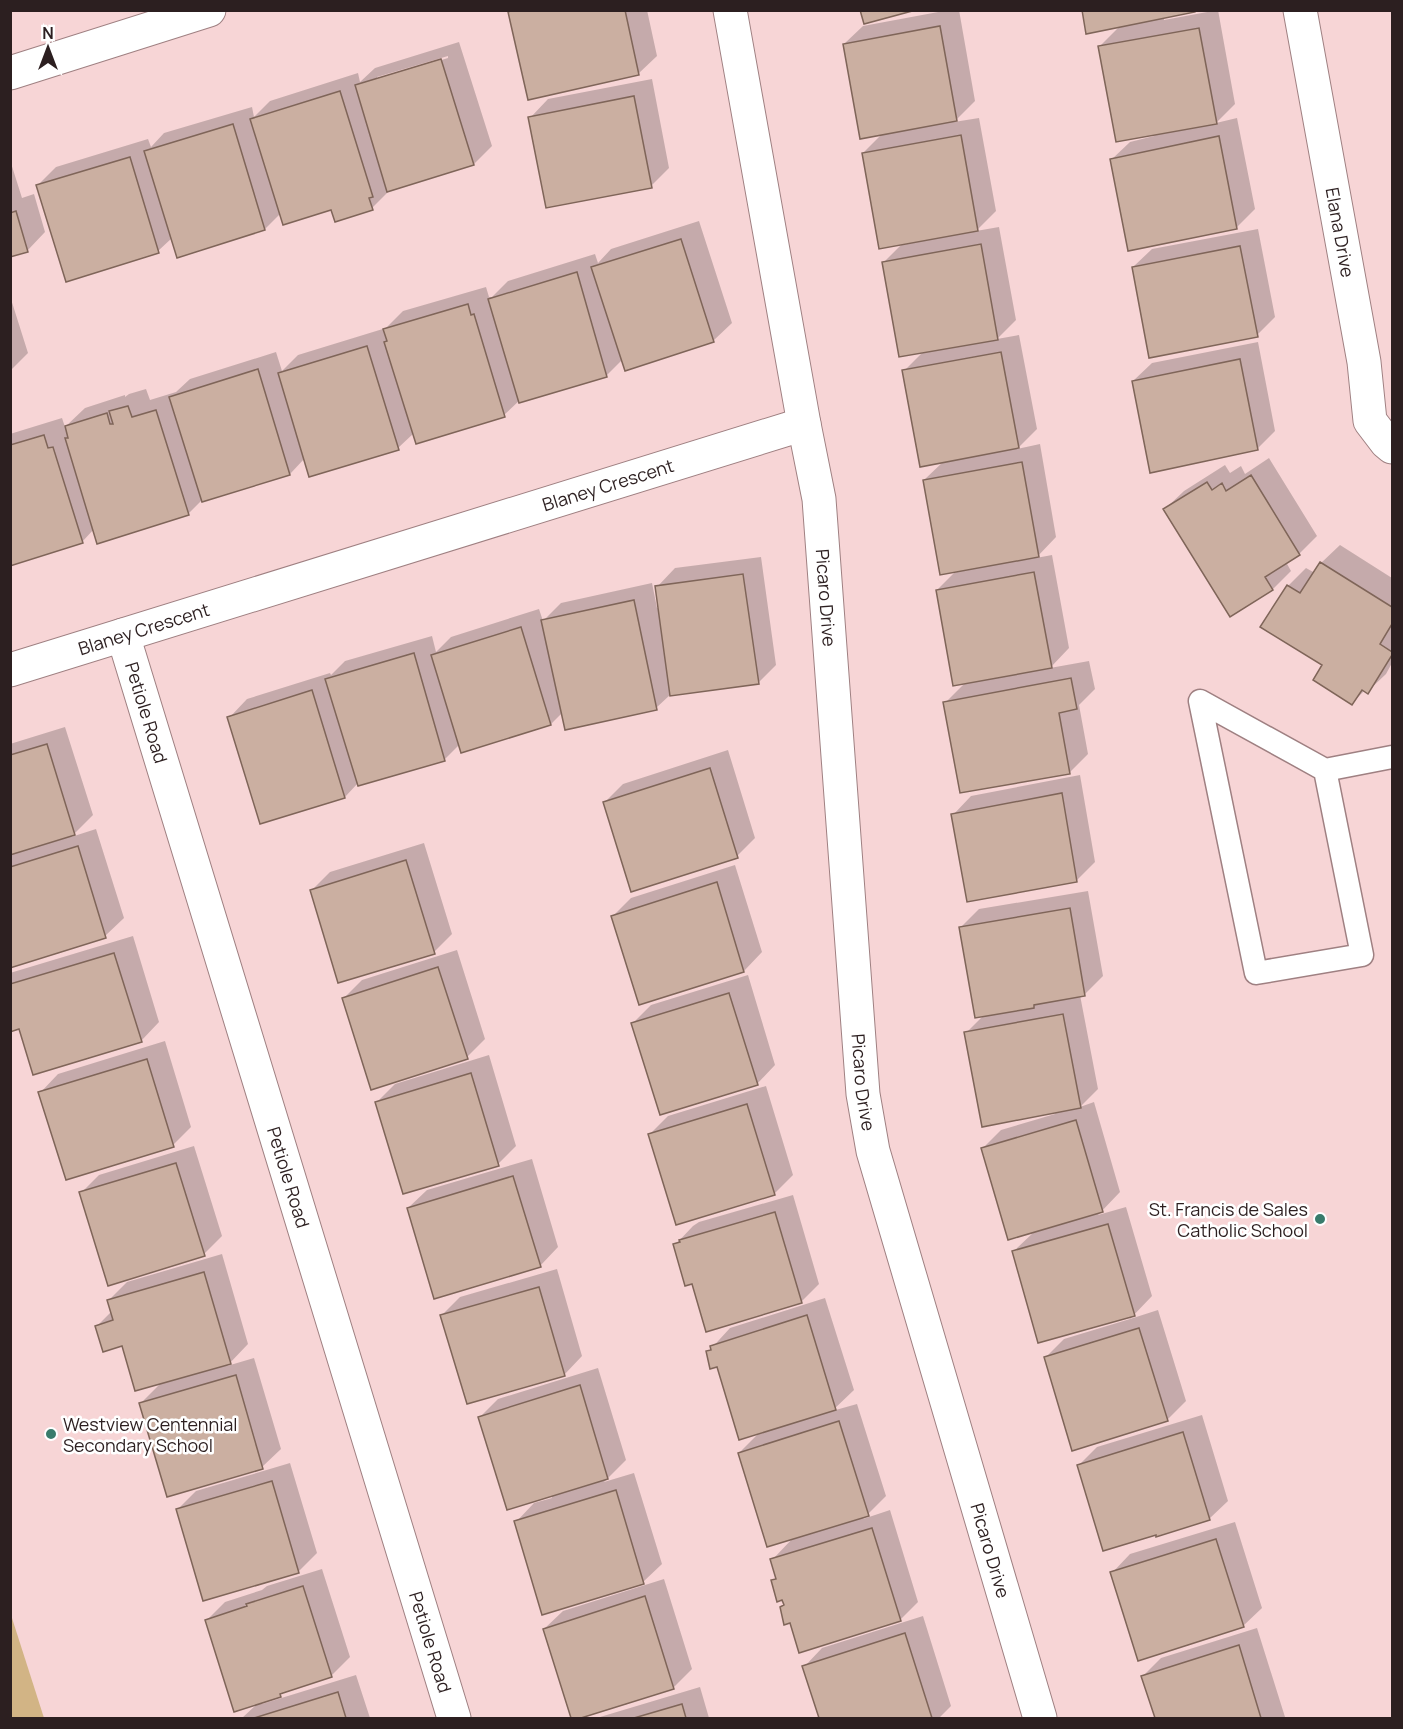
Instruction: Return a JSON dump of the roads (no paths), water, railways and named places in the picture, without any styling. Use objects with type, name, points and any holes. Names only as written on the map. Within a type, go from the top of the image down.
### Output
[{"type":"street","points":[[10,73],[209,10]]},
{"type":"street","points":[[730,10],[804,423]]},
{"type":"street","name":"Elana Drive","points":[[1300,10],[1364,362],[1370,421],[1392,447]]},
{"type":"street","name":"Blaney Crescent","points":[[10,669],[804,423]]},
{"type":"street","name":"Picaro Drive","points":[[804,423],[819,500],[863,1094],[871,1140],[1040,1719]]},
{"type":"street","name":"Petiole Road","points":[[123,634],[454,1719]]},
{"type":"lane","points":[[1325,770],[1362,954],[1256,973],[1200,701],[1325,770],[1392,757]]},
{"type":"place","name":"St. Francis de Sales Catholic School","points":[[1320,1219]]},
{"type":"place","name":"Westview Centennial Secondary School","points":[[51,1434]]}]
